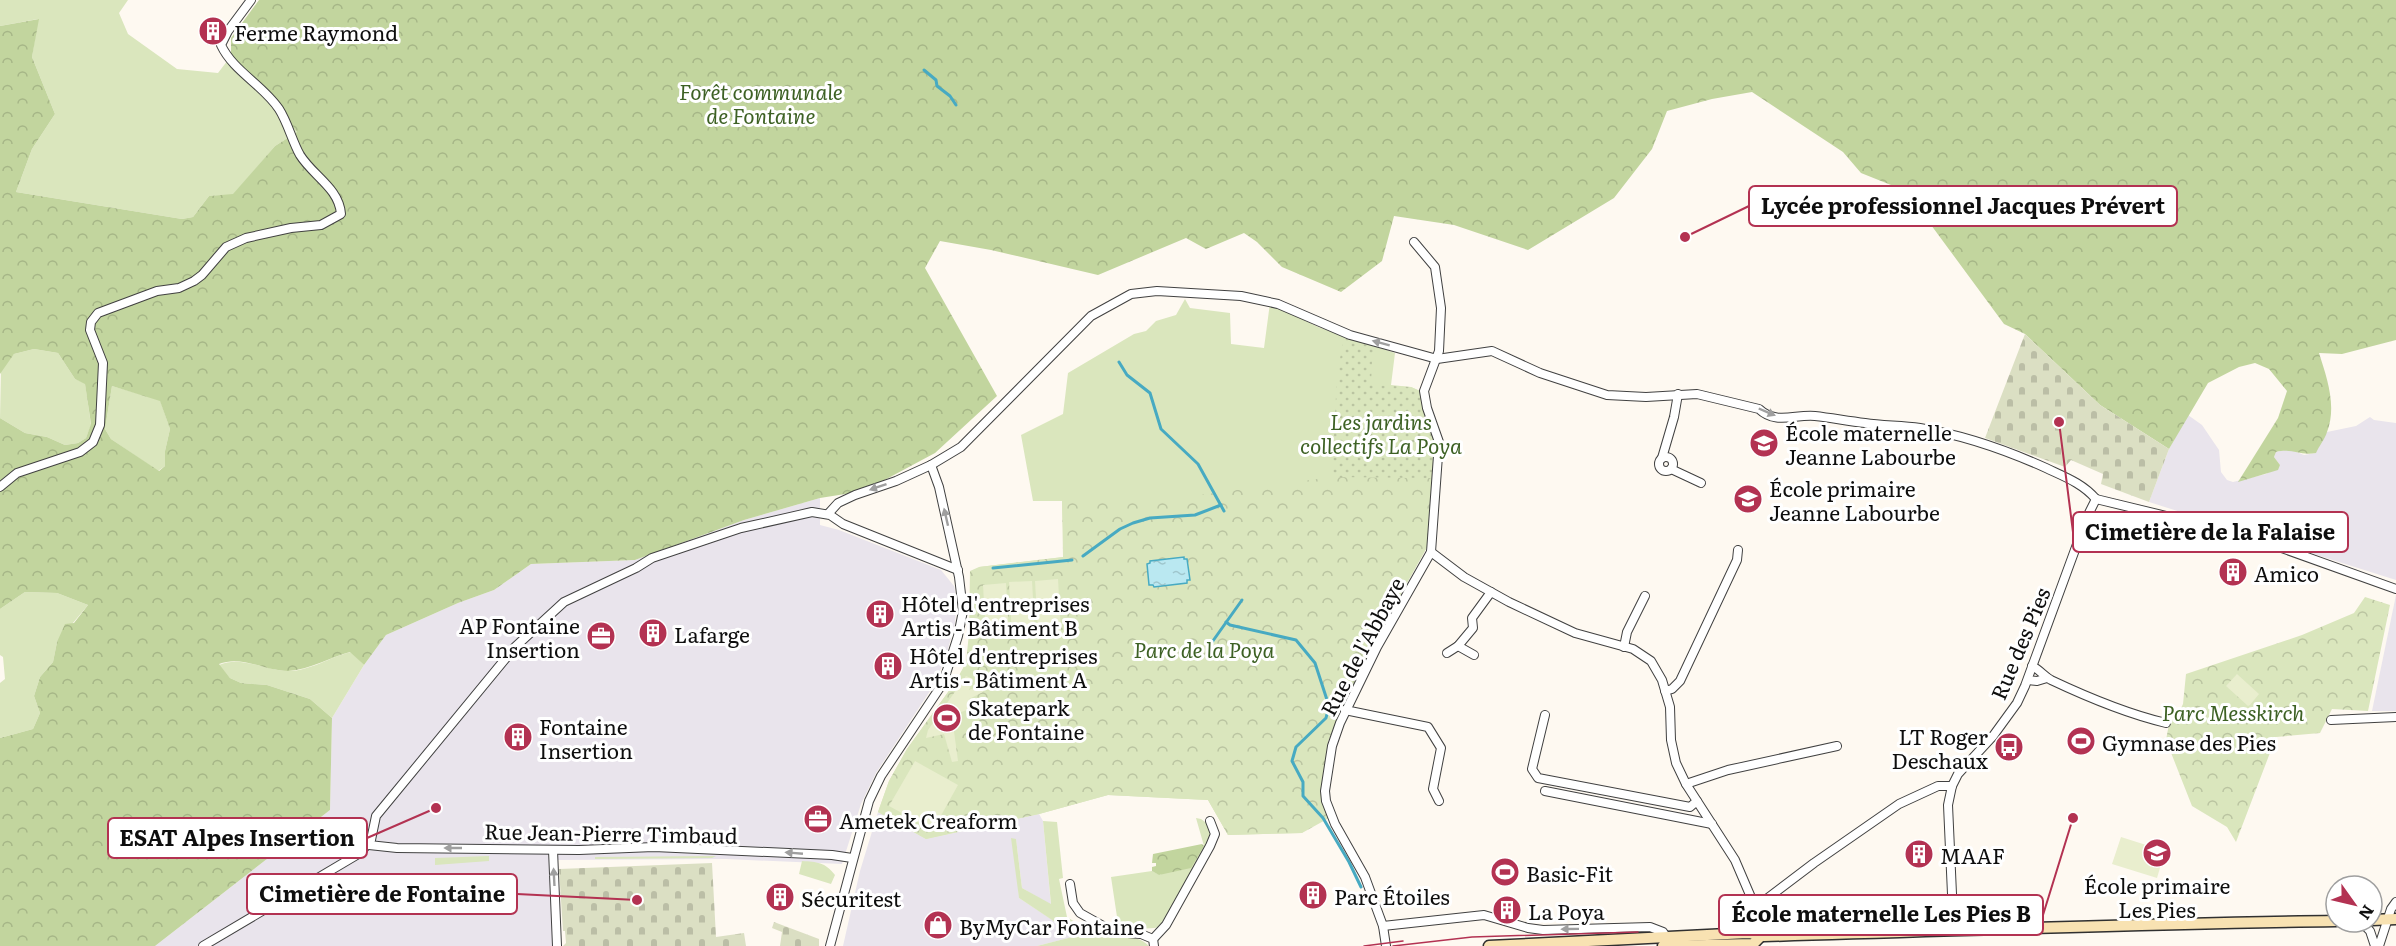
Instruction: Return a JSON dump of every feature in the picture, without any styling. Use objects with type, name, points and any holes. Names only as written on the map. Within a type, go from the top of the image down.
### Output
[{"type":"main road","points":[[1489,946],[1665,942],[1747,933],[1762,941],[1812,934],[2324,921]]},
{"type":"main road","points":[[1803,946],[1812,934]]},
{"type":"street","points":[[0,487],[17,473],[80,452],[93,442],[100,424],[103,363],[90,330],[93,317],[157,291],[179,288],[194,281],[226,247],[246,238],[291,228],[321,225],[341,214],[333,192],[301,157],[279,109],[247,75],[227,58],[221,45],[228,31],[251,0]]},
{"type":"street","name":"Rue de l'Abbaye","points":[[1386,946],[1383,926],[1365,877],[1335,824],[1326,801],[1326,773],[1332,746],[1345,710],[1377,646],[1431,552],[1439,442],[1426,408],[1424,391],[1437,358],[1441,308],[1437,272],[1431,260],[1414,242]]},
{"type":"street","points":[[828,514],[838,503],[896,481],[931,465],[962,447],[1091,316],[1131,294],[1156,291],[1241,296],[1278,304],[1350,335],[1437,358],[1492,351],[1540,373],[1607,395],[1646,397],[1697,394],[1759,409],[1765,414],[1791,419],[1803,415],[1920,428],[1976,442],[2025,458],[2082,484],[2096,499],[2224,530],[2396,589]]},
{"type":"street","points":[[1678,394],[1674,417],[1658,465],[1660,470],[1671,469],[1701,483]]},
{"type":"street","points":[[830,946],[869,801],[881,776],[935,697],[948,670],[963,611],[958,570],[939,487],[931,465]]},
{"type":"street","name":"Rue des Pies","points":[[1947,930],[1952,894],[1948,805],[1952,786],[1958,774],[1993,736],[2017,703],[2028,680],[2087,517],[2096,499]]},
{"type":"street","points":[[203,946],[360,853],[369,845],[376,816],[515,647],[564,602],[652,558],[706,538],[812,512],[828,514],[843,524],[958,570]]},
{"type":"street","points":[[1665,691],[1672,689],[1680,681],[1737,560],[1738,550]]},
{"type":"street","points":[[1431,552],[1464,577],[1491,592],[1575,633],[1624,647],[1643,654],[1651,661],[1662,680],[1670,707],[1671,740],[1676,763],[1686,784],[1736,860],[1762,923],[1762,941]]},
{"type":"street","points":[[1447,653],[1458,646],[1473,628],[1472,618],[1491,592]]},
{"type":"street","points":[[1624,647],[1627,632],[1645,596]]},
{"type":"street","points":[[1458,646],[1474,655]]},
{"type":"street","points":[[2032,666],[2041,670],[2047,678],[2149,719],[2166,723]]},
{"type":"street","points":[[2028,680],[2037,681],[2047,678]]},
{"type":"street","points":[[1345,710],[1428,727],[1441,748],[1433,789],[1439,801]]},
{"type":"street","points":[[1545,715],[1532,770],[1538,778],[1690,807],[1697,801]]},
{"type":"street","points":[[2331,720],[2396,717]]},
{"type":"street","points":[[1686,784],[1728,770],[1837,746]]},
{"type":"street","points":[[1756,907],[1814,863],[1899,804],[1938,786],[1952,786]]},
{"type":"street","points":[[1545,791],[1712,824]]},
{"type":"street","points":[[1070,884],[1073,903],[1080,913],[1114,932],[1141,934],[1153,943],[1166,925],[1210,846],[1215,834],[1210,821]]},
{"type":"street","name":"Rue Jean-Pierre Timbaud","points":[[369,845],[397,848],[553,850],[709,848],[852,858]]},
{"type":"street","points":[[553,850],[557,946]]},
{"type":"street","points":[[2377,946],[2393,917],[2396,902]]},
{"type":"street","points":[[1383,926],[1484,915],[1543,930],[1650,927],[1658,929],[1665,942]]},
{"type":"shaded area","points":[[2188,415],[2202,425],[2219,450],[2221,472],[2227,480],[2233,482],[2266,474],[2280,465],[2274,457],[2276,452],[2289,449],[2304,455],[2315,453],[2327,432],[2356,426],[2370,417],[2374,420],[2396,423],[2396,580],[2149,502],[2169,449]]},
{"type":"shaded area","points":[[820,498],[820,525],[839,530],[941,570],[954,586],[957,601],[955,623],[945,660],[932,688],[876,773],[861,804],[842,864],[726,859],[558,860],[561,946],[155,946],[330,810],[332,718],[364,665],[386,635],[458,603],[494,590],[531,564],[635,560],[744,520]]},
{"type":"shaded area","points":[[2396,595],[2396,711],[2372,711]]},
{"type":"shaded area","points":[[878,812],[926,839],[1039,814],[1043,821],[1051,905],[1022,888],[1016,839],[1019,898],[1077,936],[1037,946],[843,946],[860,871]]},
{"type":"green space","points":[[0,0],[128,0],[119,13],[128,34],[177,69],[218,73],[231,56],[297,132],[275,146],[233,195],[209,196],[193,217],[182,219],[16,192],[32,149],[55,114],[32,57],[38,19],[0,26]]},
{"type":"green space","name":"Forêt communale de Fontaine","points":[[259,0],[2396,0],[2396,340],[2342,354],[2319,353],[2330,392],[2331,412],[2326,435],[2316,453],[2276,452],[2274,457],[2280,465],[2278,470],[2238,482],[2278,418],[2287,391],[2269,369],[2255,363],[2239,367],[2208,383],[2169,449],[2100,405],[2025,334],[2004,324],[1906,191],[1861,173],[1843,152],[1752,92],[1712,99],[1667,111],[1652,149],[1614,198],[1528,250],[1454,225],[1394,216],[1382,261],[1341,292],[1282,267],[1257,242],[1244,233],[1206,249],[1186,238],[1098,275],[991,250],[940,241],[925,268],[997,396],[935,453],[864,491],[820,498],[744,520],[635,560],[531,564],[494,590],[458,603],[386,635],[364,665],[350,652],[304,668],[288,671],[236,661],[219,664],[230,678],[241,683],[267,685],[310,699],[332,718],[330,810],[155,946],[0,946],[0,738],[33,729],[40,713],[34,696],[40,677],[53,662],[57,642],[65,624],[74,623],[88,605],[57,593],[25,592],[0,609],[0,418],[25,433],[47,437],[65,445],[78,443],[86,438],[91,424],[85,384],[75,379],[58,353],[34,349],[14,354],[0,374],[0,26],[39,19],[32,57],[55,114],[32,149],[16,192],[182,219],[193,217],[209,196],[233,194],[275,146],[297,132],[231,56],[231,38]],"holes":[[[112,386],[160,401],[170,429],[165,451],[165,466],[159,471],[111,439],[105,429]]]},
{"type":"green space","name":"Parc de la Poya","points":[[1185,299],[1190,308],[1230,313],[1231,344],[1264,348],[1270,303],[1318,327],[1395,353],[1391,385],[1411,387],[1420,391],[1425,416],[1434,436],[1431,540],[1391,609],[1328,741],[1322,783],[1323,800],[1302,833],[1228,835],[1208,800],[1108,795],[1039,814],[926,839],[878,812],[889,781],[907,749],[956,681],[966,663],[979,567],[1064,557],[1062,501],[1033,501],[1021,435],[1063,414],[1068,373],[1134,334],[1146,331],[1156,321],[1176,315]]},
{"type":"green space","points":[[2025,334],[2100,405],[2169,449],[2149,502],[2101,484],[2103,474],[2071,460],[2065,467],[1985,438]]},
{"type":"green space","name":"Les jardins collectifs La Poya","points":[[1344,337],[1375,348],[1371,385],[1411,387],[1420,391],[1425,416],[1434,436],[1434,478],[1332,477],[1337,375]]},
{"type":"green space","points":[[34,349],[58,353],[75,379],[85,383],[91,425],[86,438],[78,443],[65,445],[47,437],[25,433],[0,418],[1,369],[14,354]]},
{"type":"green space","points":[[112,386],[160,400],[170,429],[165,451],[165,466],[158,471],[111,439],[105,429]]},
{"type":"green space","name":"Parc de la Poya","points":[[1332,477],[1434,478],[1431,540],[1366,657],[1328,741],[1322,783],[1323,800],[1329,818],[1302,833],[1228,835],[1208,800],[1108,795],[1039,814],[926,839],[878,812],[889,781],[907,749],[956,681],[966,663],[970,571],[979,567],[1063,557],[1062,501],[1115,499],[1141,503]]},
{"type":"green space","points":[[1058,579],[1061,631],[1038,633],[1035,581]]},
{"type":"green space","points":[[1032,581],[1035,633],[1012,635],[1009,582]]},
{"type":"green space","points":[[1006,583],[1009,636],[986,637],[983,585]]},
{"type":"green space","points":[[25,592],[57,593],[88,605],[57,642],[53,662],[40,677],[34,696],[40,713],[33,729],[0,738],[0,683],[5,679],[3,657],[0,655],[0,609]]},
{"type":"green space","name":"Parc Messkirch","points":[[2365,597],[2390,605],[2368,711],[2332,709],[2320,733],[2276,737],[2236,842],[2227,827],[2192,806],[2166,740],[2171,713],[2178,714],[2183,704],[2186,674],[2302,635],[2354,613]]},
{"type":"green space","points":[[351,652],[364,665],[332,718],[310,699],[267,685],[241,683],[230,678],[219,665],[236,662],[288,671],[312,666]]},
{"type":"green space","points":[[2237,674],[2259,694],[2248,706],[2226,686]]},
{"type":"green space","name":"Skatepark de Fontaine","points":[[966,676],[973,679],[969,690],[984,684],[983,692],[969,699],[970,705],[967,710],[961,712],[953,724],[958,761],[952,762],[944,734],[926,738],[928,730]]},
{"type":"green space","points":[[915,761],[958,785],[933,830],[889,806]]},
{"type":"green space","points":[[1196,818],[1209,825],[1211,839],[1160,926],[1119,930],[1111,877],[1152,871],[1160,875],[1204,846]]},
{"type":"green space","points":[[1043,821],[1057,822],[1063,878],[1059,879],[1067,917],[1099,937],[1103,932],[1115,937],[1138,939],[1149,946],[1037,946],[1076,936],[1019,898],[1011,838],[1016,839],[1022,888],[1051,904]]},
{"type":"green space","points":[[2121,837],[2165,851],[2157,878],[2112,864]]},
{"type":"green space","points":[[1202,844],[1204,846],[1191,868],[1159,875],[1152,871],[1152,867],[1156,866],[1156,863],[1152,863],[1153,854]]},
{"type":"green space","points":[[489,856],[489,861],[435,865],[435,858]]},
{"type":"green space","points":[[716,856],[712,858],[595,859],[595,857]]},
{"type":"green space","points":[[802,861],[816,862],[828,867],[835,875],[831,884],[799,874]]},
{"type":"green space","points":[[712,863],[716,937],[744,933],[746,946],[563,946],[566,943],[565,931],[563,931],[559,869]]},
{"type":"green space","points":[[774,922],[819,939],[819,946],[780,946],[782,932],[772,928]]},
{"type":"water","points":[[1184,557],[1187,559],[1190,580],[1187,580],[1187,583],[1154,587],[1149,585],[1147,564],[1150,561]]},
{"type":"waterway","points":[[924,70],[936,80],[937,86],[950,96],[956,105]]},
{"type":"waterway","points":[[1119,362],[1127,375],[1150,393],[1161,429],[1198,464],[1224,511]]},
{"type":"waterway","points":[[1083,556],[1120,529],[1133,523],[1150,518],[1195,515],[1221,505]]},
{"type":"waterway","points":[[993,568],[1072,560]]},
{"type":"waterway","points":[[1210,645],[1242,600]]},
{"type":"waterway","points":[[1226,622],[1230,625],[1296,640],[1315,663],[1329,706],[1326,718],[1296,747],[1292,761],[1303,782],[1303,796],[1323,818],[1361,887]]},
{"type":"tram line","points":[[1393,946],[1472,937],[1638,932]]},
{"type":"tram line","points":[[1364,946],[1403,941]]},
{"type":"place","name":"Ferme Raymond","points":[[213,31]]},
{"type":"place","name":"Lycée professionnel Jacques Prévert","points":[[1685,237]]},
{"type":"place","name":"Cimetière de la Falaise","points":[[2059,422]]},
{"type":"place","name":"École maternelle Jeanne Labourbe","points":[[1764,443]]},
{"type":"place","name":"École primaire Jeanne Labourbe","points":[[1748,499]]},
{"type":"place","name":"Amico","points":[[2233,572]]},
{"type":"place","name":"Hôtel d'entreprises Artis - Bâtiment B","points":[[880,614]]},
{"type":"place","name":"Lafarge","points":[[653,633]]},
{"type":"place","name":"AP Fontaine Insertion","points":[[601,636]]},
{"type":"place","name":"Hôtel d'entreprises Artis - Bâtiment A","points":[[888,666]]},
{"type":"place","name":"Skatepark de Fontaine","points":[[947,718]]},
{"type":"place","name":"Fontaine Insertion","points":[[518,737]]},
{"type":"place","name":"Gymnase des Pies","points":[[2081,741]]},
{"type":"place","name":"LT Roger Deschaux","points":[[2009,747]]},
{"type":"place","name":"ESAT Alpes Insertion","points":[[436,808]]},
{"type":"place","name":"École maternelle Les Pies B","points":[[2073,818]]},
{"type":"place","name":"Ametek Creaform","points":[[818,819]]},
{"type":"place","name":"École primaire Les Pies","points":[[2157,853]]},
{"type":"place","name":"MAAF","points":[[1919,854]]},
{"type":"place","name":"Basic-Fit","points":[[1505,872]]},
{"type":"place","name":"Parc Étoiles","points":[[1313,895]]},
{"type":"place","name":"Sécuritest","points":[[780,897]]},
{"type":"place","name":"Cimetière de Fontaine","points":[[637,900]]},
{"type":"place","name":"La Poya","points":[[1507,910]]},
{"type":"place","name":"ByMyCar Fontaine","points":[[938,925]]}]
